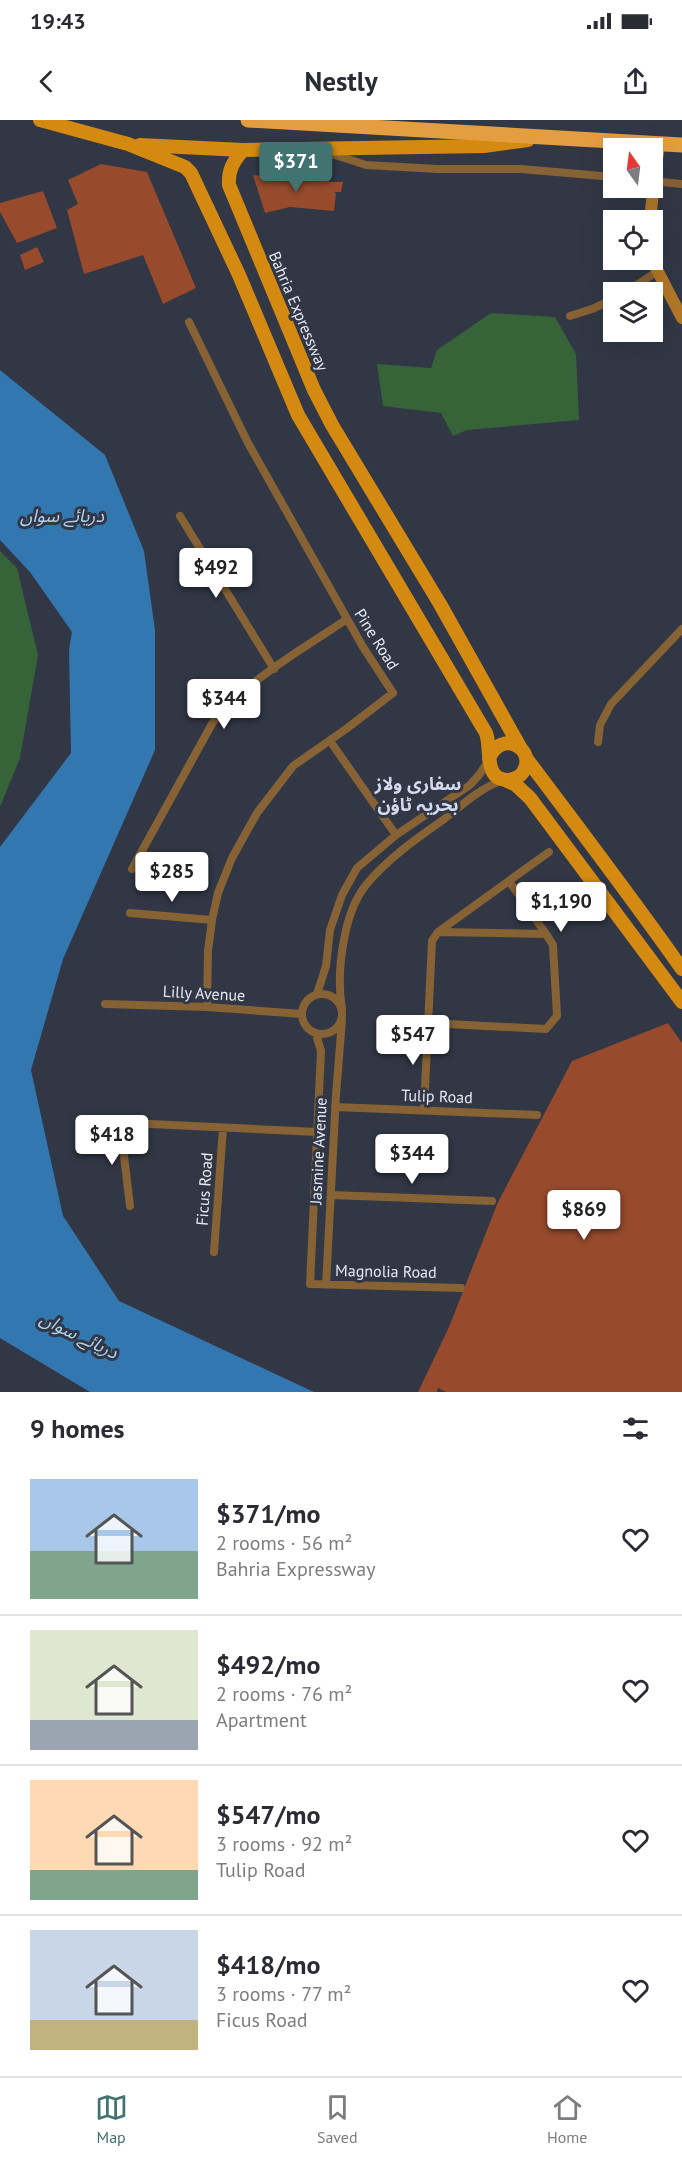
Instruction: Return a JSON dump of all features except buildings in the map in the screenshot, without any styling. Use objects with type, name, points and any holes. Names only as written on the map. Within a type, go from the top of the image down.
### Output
[{"type":"highway","points":[[248,120],[603,140]]},
{"type":"highway","points":[[663,143],[682,145]]},
{"type":"main road","points":[[40,120],[128,144],[185,167],[190,173],[239,275],[298,414],[486,733],[490,748],[491,770],[495,775],[516,785],[530,798],[682,1002]]},
{"type":"main road","points":[[128,144],[243,150],[320,150],[484,146],[551,137]]},
{"type":"main road","name":"Bahria Expressway","points":[[243,150],[233,162],[228,173],[229,185],[314,390],[373,495],[440,604],[523,752],[573,822],[611,869],[682,969]]},
{"type":"main road","points":[[489,759],[494,749],[509,743],[523,752],[526,765],[519,777],[505,780]]},
{"type":"street","points":[[320,150],[366,165],[437,169],[521,169],[603,176]]},
{"type":"street","points":[[663,182],[682,184]]},
{"type":"street","points":[[641,282],[658,271],[681,314]]},
{"type":"street","points":[[570,316],[603,304]]},
{"type":"street","name":"Pine Road","points":[[189,322],[248,443],[347,619],[393,693],[293,766],[257,813],[232,858],[218,893],[208,951],[207,1007]]},
{"type":"street","points":[[180,516],[274,669]]},
{"type":"street","points":[[132,869],[213,722],[224,708],[274,669],[347,619]]},
{"type":"street","points":[[598,742],[600,725],[611,704],[682,628]]},
{"type":"street","points":[[330,741],[396,835]]},
{"type":"street","points":[[317,994],[326,966],[330,930],[342,895],[357,868],[396,835],[470,785],[489,759]]},
{"type":"street","points":[[342,1009],[337,1000],[328,994],[317,994],[308,999],[302,1019],[307,1028],[316,1034],[327,1034],[336,1029],[342,1020],[342,1009],[340,995],[345,934],[356,902],[366,885],[409,844],[477,794],[505,780]]},
{"type":"street","points":[[424,1110],[432,941],[438,932],[549,852]]},
{"type":"street","points":[[428,1023],[546,1029],[557,1016],[553,945],[509,881]]},
{"type":"street","points":[[130,913],[212,920]]},
{"type":"street","points":[[438,932],[546,934]]},
{"type":"street","name":"Lilly Avenue","points":[[105,1004],[207,1007],[302,1014]]},
{"type":"street","name":"Jasmine Avenue","points":[[326,1285],[342,1020]]},
{"type":"street","name":"Jasmine Avenue","points":[[310,1284],[321,1051],[316,1034]]},
{"type":"street","name":"Tulip Road","points":[[335,1107],[537,1115]]},
{"type":"street","points":[[87,1121],[317,1132]]},
{"type":"street","points":[[120,1123],[130,1206]]},
{"type":"street","name":"Ficus Road","points":[[214,1252],[223,1128]]},
{"type":"street","points":[[331,1194],[492,1201]]},
{"type":"street","name":"Magnolia Road","points":[[310,1284],[461,1288]]},
{"type":"green space","points":[[491,313],[555,317],[576,354],[579,420],[467,430],[453,436],[441,413],[383,406],[377,364],[431,368],[437,350]]},
{"type":"green space","points":[[0,551],[17,568],[38,655],[20,758],[0,807]]},
{"type":"water","name":"دریائے سواں","points":[[0,370],[105,455],[144,551],[155,630],[155,750],[63,959],[31,1070],[63,1216],[119,1301],[314,1392],[90,1392],[0,1338],[0,847],[71,753],[69,650],[72,632],[30,572],[0,540]]},
{"type":"district","name":"سفاری ولاز بحریہ ٹاؤن","points":[[418,793]]}]
